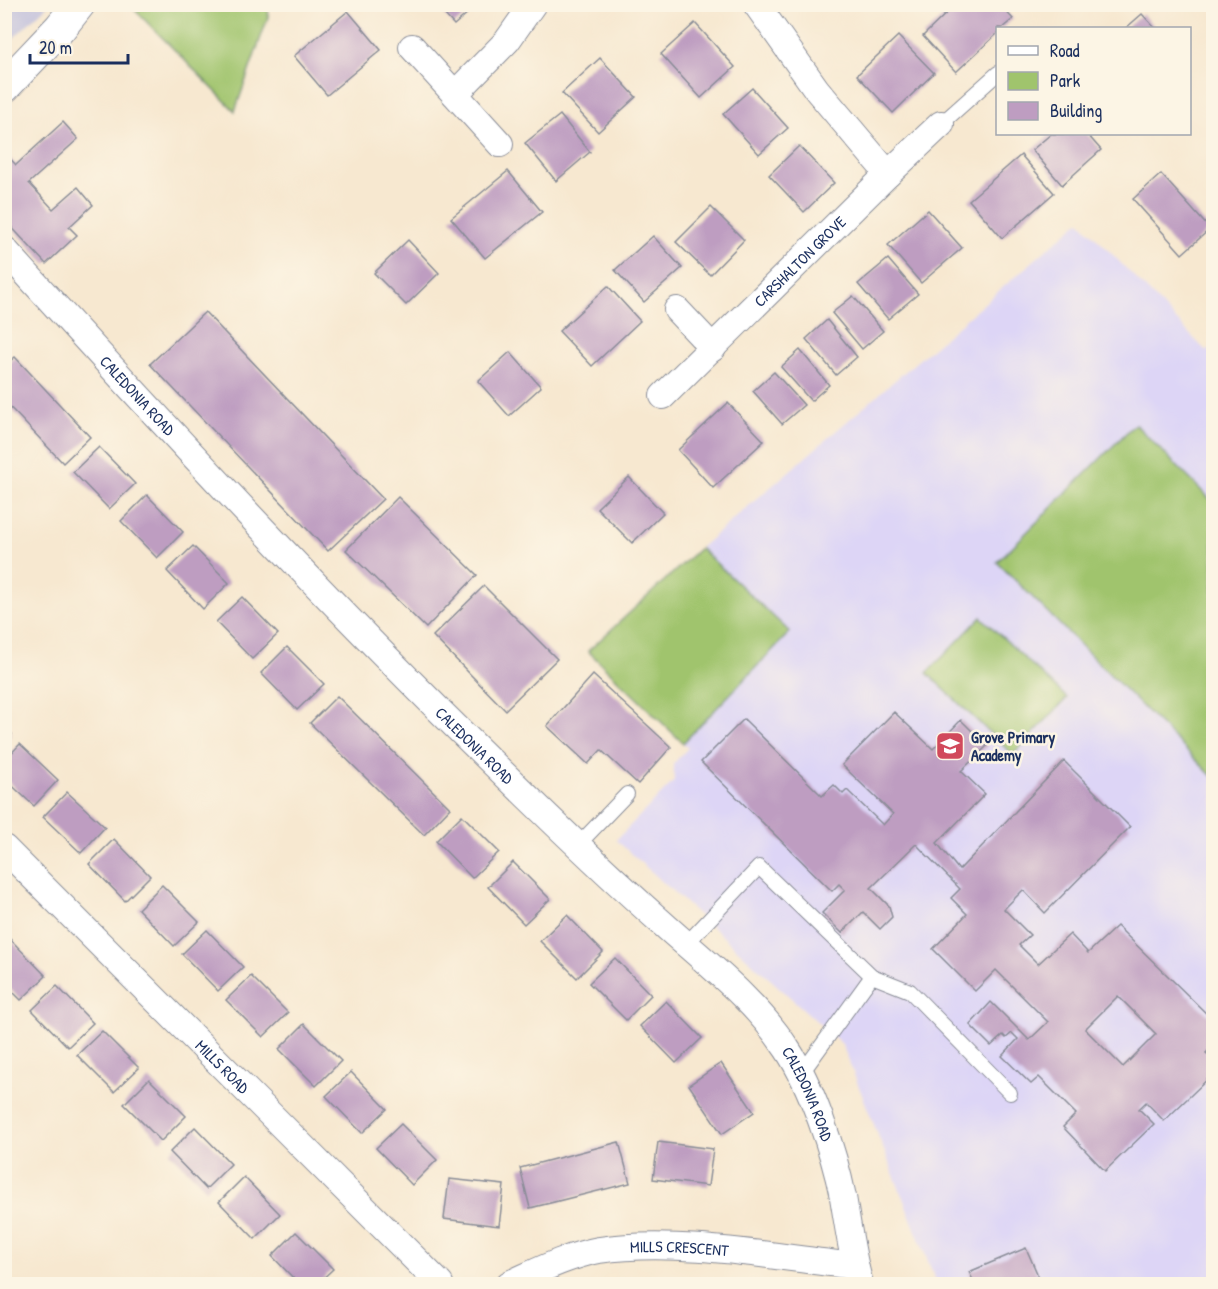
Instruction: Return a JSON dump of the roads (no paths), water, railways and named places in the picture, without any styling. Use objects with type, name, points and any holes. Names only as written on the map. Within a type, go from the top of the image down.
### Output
[{"type":"street","points":[[4,87],[60,28],[79,4]]},
{"type":"street","points":[[454,94],[507,41],[533,4]]},
{"type":"street","points":[[756,4],[817,90],[888,174]]},
{"type":"street","points":[[412,47],[500,144]]},
{"type":"street","name":"CARSHALTON GROVE","points":[[663,396],[941,124]]},
{"type":"street","name":"CALEDONIA ROAD","points":[[4,249],[141,401],[289,559],[578,846],[717,972],[762,1017],[787,1048],[801,1074],[821,1122],[842,1192],[857,1275]]},
{"type":"street","points":[[677,310],[713,348]]},
{"type":"street","name":"MILLS ROAD","points":[[4,848],[440,1284]]},
{"type":"street","name":"MILLS CRESCENT","points":[[509,1284],[556,1262],[597,1251],[642,1245],[720,1251],[857,1275]]},
{"type":"lane","points":[[941,124],[996,75]]},
{"type":"lane","points":[[578,846],[627,794]]},
{"type":"lane","points":[[686,944],[759,867],[872,976],[910,991],[1010,1093]]},
{"type":"lane","points":[[801,1074],[872,976]]},
{"type":"place","name":"Grove Primary Academy","points":[[950,746]]}]
